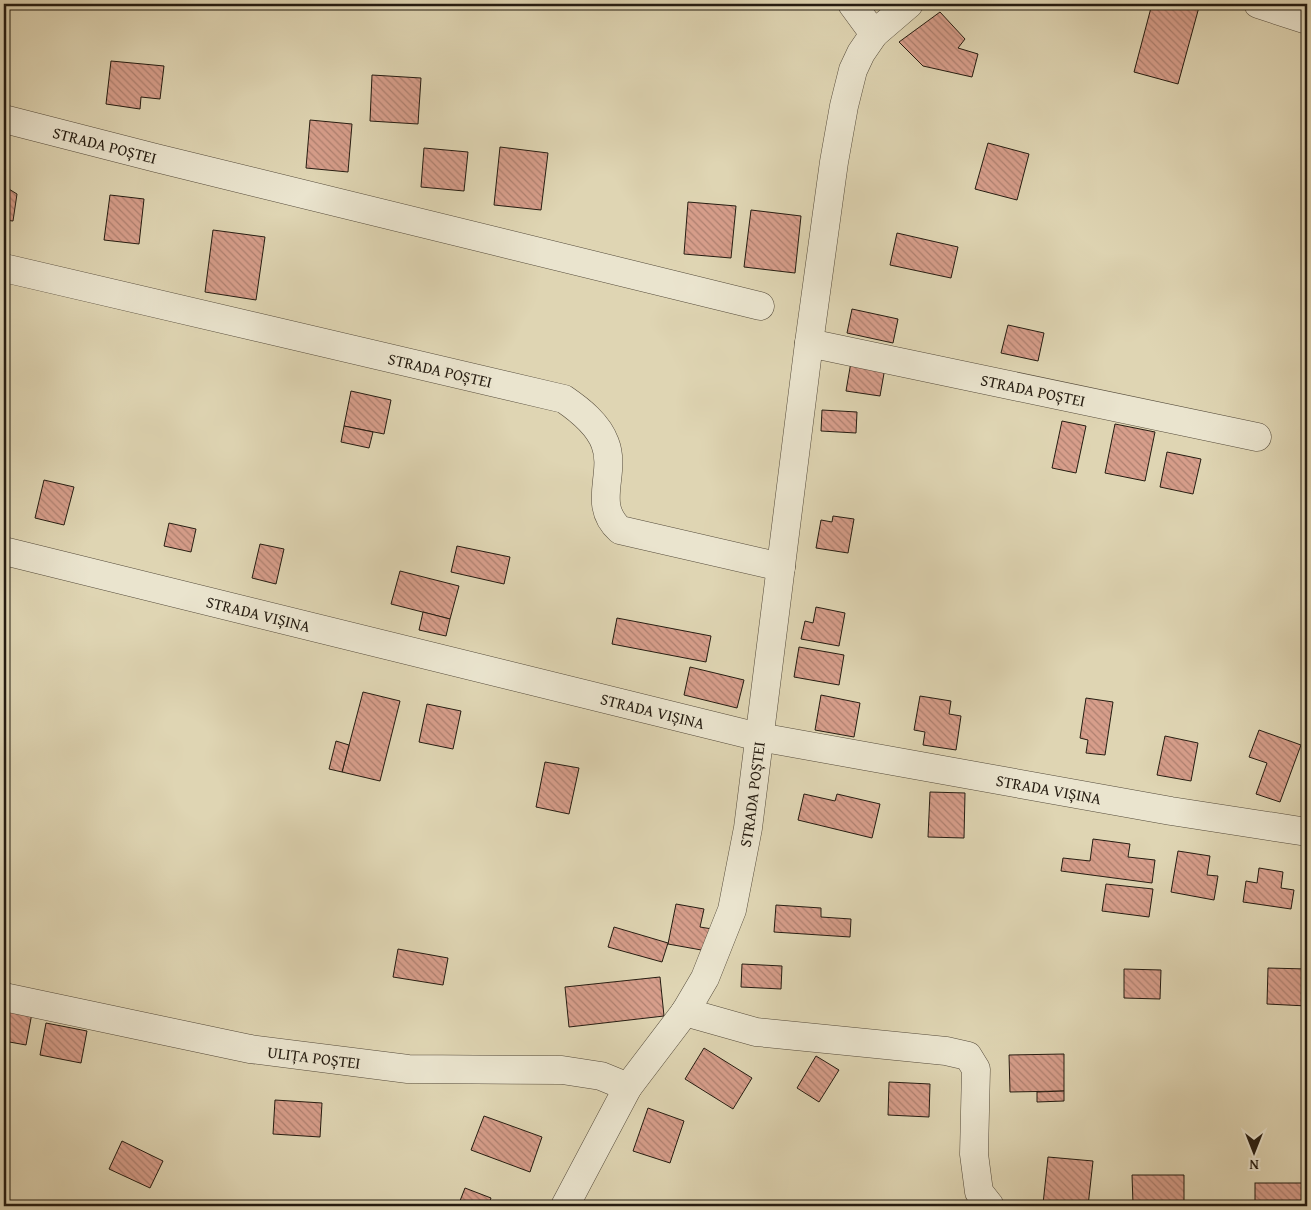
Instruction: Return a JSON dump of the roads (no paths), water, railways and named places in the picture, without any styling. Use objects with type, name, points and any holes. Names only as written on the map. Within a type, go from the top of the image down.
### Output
[{"type":"street","points":[[852,4],[874,34]]},
{"type":"street","name":"STRADA POȘTEI","points":[[564,1206],[628,1087],[685,1012],[705,978],[732,910],[748,828],[809,344],[834,162],[844,106],[853,70],[861,53],[874,34],[909,4]]},
{"type":"street","points":[[1258,4],[1307,20]]},
{"type":"street","name":"STRADA POȘTEI","points":[[4,119],[760,306]]},
{"type":"street","name":"STRADA POȘTEI","points":[[4,268],[564,399],[581,411],[605,442],[608,454],[606,513],[612,523],[620,530],[781,567]]},
{"type":"street","name":"STRADA POȘTEI","points":[[809,344],[1256,437]]},
{"type":"street","name":"STRADA VIȘINA","points":[[4,551],[759,737],[1171,811],[1307,832]]},
{"type":"street","name":"ULIȚA POȘTEI","points":[[4,997],[250,1049],[408,1069],[562,1070],[601,1076],[628,1087]]},
{"type":"street","points":[[685,1012],[756,1032],[946,1051],[968,1056],[976,1069],[974,1154],[979,1192],[990,1206]]}]
